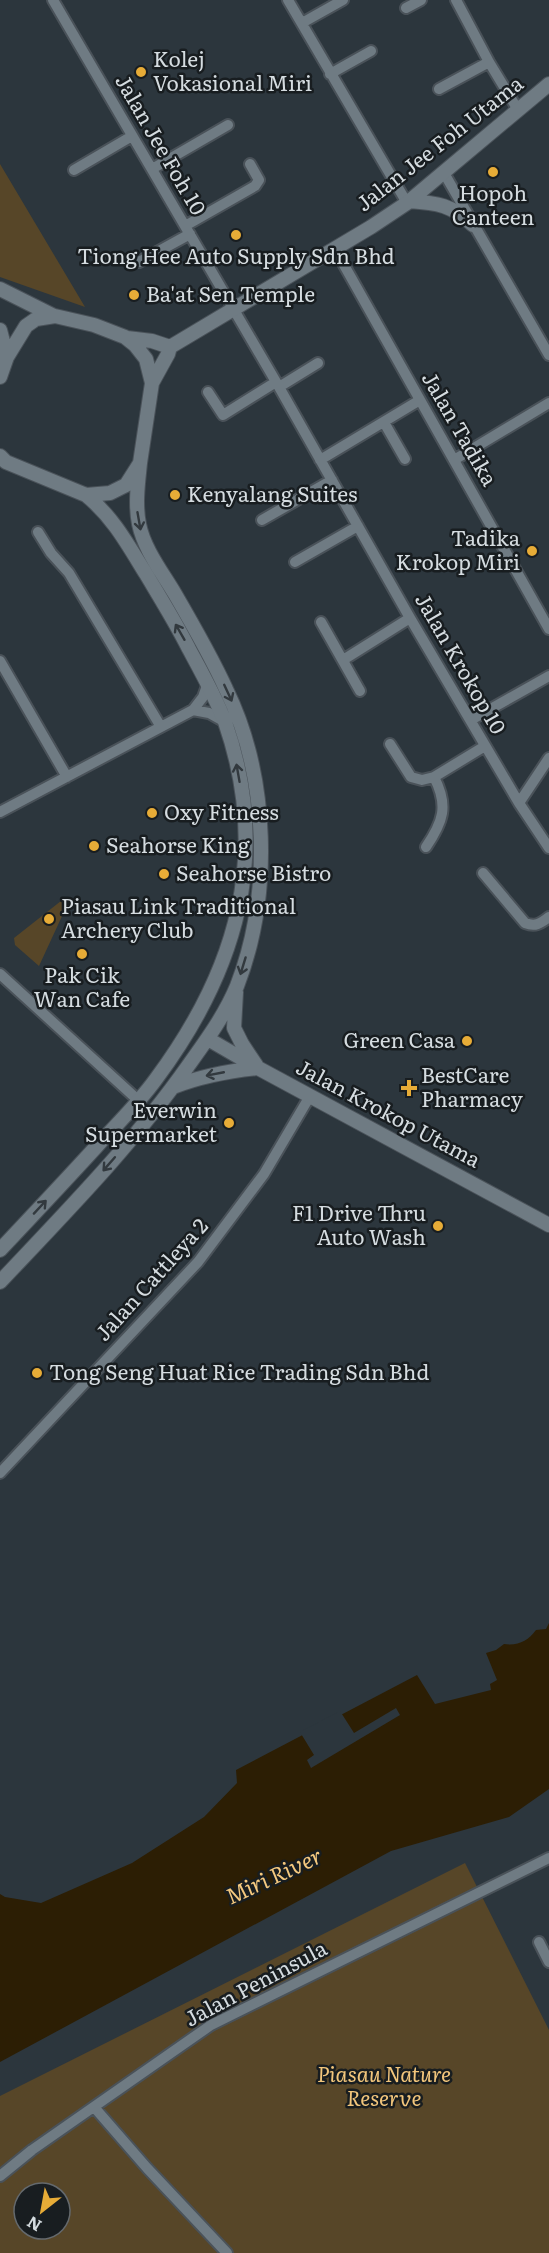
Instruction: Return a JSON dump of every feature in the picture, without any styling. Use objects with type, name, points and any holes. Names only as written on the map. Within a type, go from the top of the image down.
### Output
[{"type":"street","name":"Jalan Jee Foh 10","points":[[53,0],[234,310]]},
{"type":"street","points":[[288,0],[408,202],[443,204],[473,225]]},
{"type":"street","points":[[302,23],[343,0]]},
{"type":"street","points":[[406,8],[421,0]]},
{"type":"street","points":[[456,0],[518,110]]},
{"type":"street","points":[[330,74],[371,51]]},
{"type":"street","points":[[439,89],[489,62]]},
{"type":"street","name":"Jalan Jee Foh Utama","points":[[170,347],[335,249],[408,202],[549,84]]},
{"type":"street","points":[[152,169],[228,125]]},
{"type":"street","points":[[74,170],[132,136]]},
{"type":"street","points":[[140,262],[258,183],[259,180],[250,164]]},
{"type":"street","points":[[444,173],[549,354]]},
{"type":"street","name":"Jalan Tadika","points":[[335,249],[549,628]]},
{"type":"street","points":[[0,289],[55,316],[94,326],[125,338],[135,345],[146,359],[152,383]]},
{"type":"street","name":"Jalan Krokop 10","points":[[234,310],[410,618],[485,746],[549,848]]},
{"type":"street","points":[[0,377],[7,357],[26,326],[36,319],[55,316]]},
{"type":"street","points":[[0,330],[7,357]]},
{"type":"street","points":[[125,338],[152,341],[170,347],[152,383],[140,463],[137,506],[139,524],[146,545],[207,650],[232,700],[251,761],[259,800],[262,839],[260,887],[253,931],[237,987],[234,1028],[258,1068],[195,1078],[173,1087]]},
{"type":"street","points":[[208,392],[223,415],[318,363]]},
{"type":"street","points":[[320,460],[385,424],[420,400]]},
{"type":"street","points":[[454,460],[549,403]]},
{"type":"street","points":[[385,424],[405,459]]},
{"type":"street","points":[[0,1250],[139,1101],[176,1051],[215,980],[232,937],[244,888],[247,851],[246,816],[234,753],[225,722],[208,683],[181,633],[118,527],[103,509],[86,495],[2,460]]},
{"type":"street","points":[[86,495],[110,493],[126,485],[140,463]]},
{"type":"street","points":[[262,520],[332,480]]},
{"type":"street","points":[[295,562],[358,526]]},
{"type":"street","points":[[38,532],[51,553],[69,573],[161,727]]},
{"type":"street","points":[[343,660],[410,618]]},
{"type":"street","points":[[321,622],[360,691]]},
{"type":"street","points":[[0,661],[68,777]]},
{"type":"street","points":[[471,720],[549,676]]},
{"type":"street","points":[[0,812],[193,710],[203,697],[208,683]]},
{"type":"street","points":[[193,710],[209,713],[225,722]]},
{"type":"street","points":[[390,744],[411,777],[422,780],[434,777],[485,746]]},
{"type":"street","points":[[519,802],[549,758]]},
{"type":"street","points":[[426,847],[439,828],[443,814],[441,790],[434,777]]},
{"type":"street","points":[[483,873],[525,923],[532,926],[540,924],[549,917]]},
{"type":"street","points":[[0,974],[139,1101]]},
{"type":"street","points":[[0,1282],[84,1193],[138,1131],[208,1039],[237,987]]},
{"type":"street","points":[[199,1011],[208,1039]]},
{"type":"street","points":[[176,1051],[208,1039]]},
{"type":"street","name":"Jalan Krokop Utama","points":[[208,1039],[549,1225]]},
{"type":"street","name":"Jalan Cattleya 2","points":[[0,1473],[204,1255],[264,1174],[310,1096]]},
{"type":"street","name":"Jalan Peninsula","points":[[0,2176],[32,2150],[211,2025],[549,1858]]},
{"type":"street","points":[[539,1942],[549,1962]]},
{"type":"street","points":[[94,2107],[226,2253]]},
{"type":"green space","points":[[0,164],[85,307],[0,277]]},
{"type":"green space","name":"Piasau Link Traditional Archery Club","points":[[66,897],[69,901],[39,966],[15,945],[14,938]]},
{"type":"green space","name":"Piasau Nature Reserve","points":[[465,1863],[549,2030],[549,2253],[0,2253],[0,2096]]},
{"type":"water","name":"Miri River","points":[[549,1623],[549,1789],[509,1817],[391,1851],[0,2062],[0,1894],[5,1897],[41,1903],[132,1863],[204,1817],[237,1783],[236,1770],[417,1675],[435,1704],[491,1690],[490,1684],[497,1680],[486,1653],[504,1644],[522,1642],[536,1630],[546,1629]]},
{"type":"pier","points":[[396,1708],[400,1715],[311,1768],[307,1760],[314,1755],[300,1732],[340,1711],[354,1733]]},
{"type":"place","name":"Kolej Vokasional Miri","points":[[141,72]]},
{"type":"place","name":"Hopoh Canteen","points":[[493,172]]},
{"type":"place","name":"Tiong Hee Auto Supply Sdn Bhd","points":[[236,235]]},
{"type":"place","name":"Ba'at Sen Temple","points":[[134,295]]},
{"type":"place","name":"Kenyalang Suites","points":[[175,495]]},
{"type":"place","name":"Tadika Krokop Miri","points":[[532,551]]},
{"type":"place","name":"Oxy Fitness","points":[[152,813]]},
{"type":"place","name":"Seahorse King","points":[[94,846]]},
{"type":"place","name":"Seahorse Bistro","points":[[164,874]]},
{"type":"place","name":"Piasau Link Traditional Archery Club","points":[[49,919]]},
{"type":"place","name":"Pak Cik Wan Cafe","points":[[82,954]]},
{"type":"place","name":"Green Casa","points":[[467,1041]]},
{"type":"place","name":"BestCare Pharmacy","points":[[409,1088]]},
{"type":"place","name":"Everwin Supermarket","points":[[229,1123]]},
{"type":"place","name":"F1 Drive Thru Auto Wash","points":[[438,1226]]},
{"type":"place","name":"Tong Seng Huat Rice Trading Sdn Bhd","points":[[37,1373]]}]
